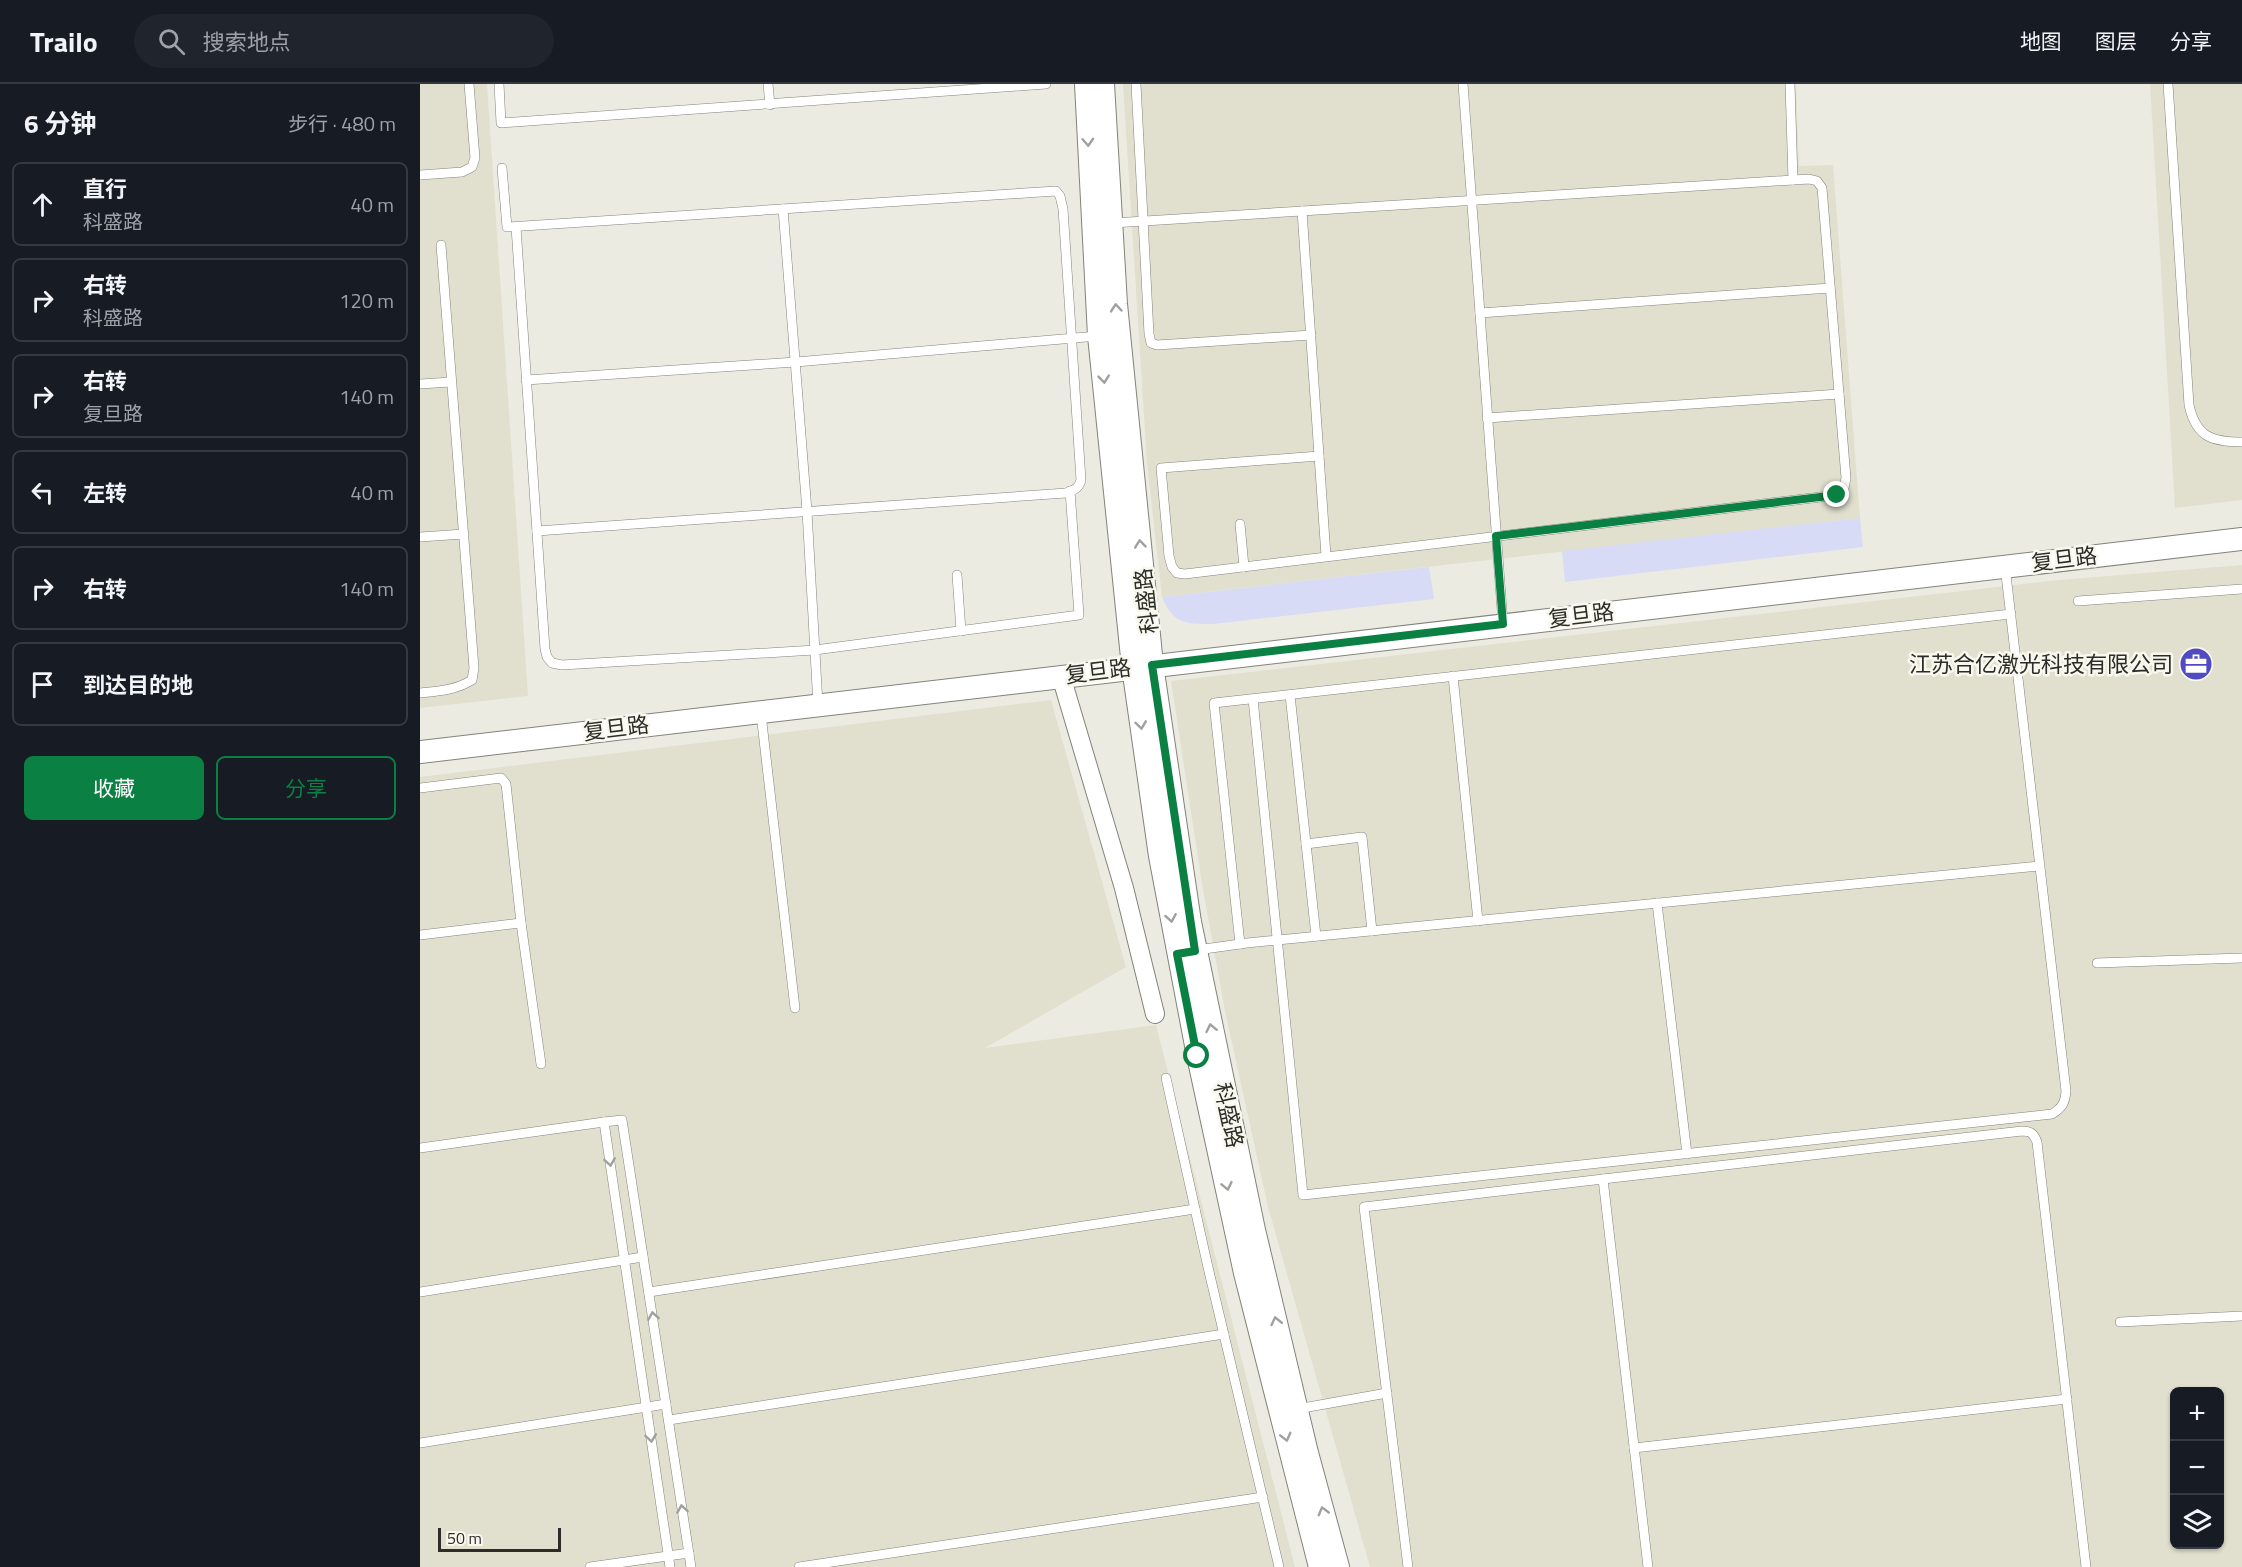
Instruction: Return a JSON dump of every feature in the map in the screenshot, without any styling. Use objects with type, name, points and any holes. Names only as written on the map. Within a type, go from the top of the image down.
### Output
[{"type":"street","name":"科盛路","points":[[1086,84],[1143,666],[1186,952],[1245,1274],[1338,1567]]},
{"type":"street","name":"科盛路","points":[[1101,223],[1103,84]]},
{"type":"street","name":"复旦路","points":[[420,752],[2242,539]]},
{"type":"street","points":[[1061,676],[1124,888],[1155,1014]]},
{"type":"street","name":"科盛路","points":[[1288,1410],[1320,1567]]},
{"type":"lane","points":[[420,175],[462,172],[472,167],[475,158],[469,84]]},
{"type":"lane","points":[[499,84],[501,123],[1046,84]]},
{"type":"lane","points":[[768,84],[770,105]]},
{"type":"lane","points":[[1136,84],[1151,343],[1157,345],[1311,335]]},
{"type":"lane","points":[[1463,84],[1503,624]]},
{"type":"lane","points":[[1790,84],[1793,180]]},
{"type":"lane","points":[[2168,84],[2189,405],[2192,419],[2208,437],[2221,442],[2242,442]]},
{"type":"lane","points":[[502,168],[507,227],[1056,191],[1060,196],[1063,209],[1081,480],[1079,486],[1070,491],[537,531]]},
{"type":"lane","points":[[1101,223],[1809,179],[1817,181],[1822,189],[1846,478],[1844,488],[1837,495],[1185,574],[1177,573],[1172,567],[1161,468],[1319,456]]},
{"type":"lane","points":[[783,209],[807,511],[818,705]]},
{"type":"lane","points":[[1302,211],[1326,556]]},
{"type":"lane","points":[[516,226],[545,649],[552,663],[815,650],[1079,615],[1070,491]]},
{"type":"lane","points":[[420,693],[462,687],[472,680],[474,668],[441,246]]},
{"type":"lane","points":[[1480,313],[1830,288]]},
{"type":"lane","points":[[526,380],[796,362],[1109,335]]},
{"type":"lane","points":[[420,384],[451,382]]},
{"type":"lane","points":[[1488,418],[1839,394]]},
{"type":"lane","points":[[1240,524],[1244,567]]},
{"type":"lane","points":[[420,537],[464,534]]},
{"type":"lane","points":[[1253,699],[1303,1195],[2052,1114],[2060,1109],[2065,1101],[2066,1091],[2038,866],[2030,772],[2005,566]]},
{"type":"lane","points":[[957,575],[961,631]]},
{"type":"lane","points":[[2078,600],[2242,589]]},
{"type":"lane","points":[[1240,944],[1214,703],[2011,614]]},
{"type":"lane","points":[[1453,676],[1478,921]]},
{"type":"lane","points":[[1290,695],[1316,936]]},
{"type":"lane","points":[[760,711],[795,1008]]},
{"type":"lane","points":[[420,788],[501,778],[506,784],[521,923],[541,1064]]},
{"type":"lane","points":[[1306,844],[1362,837],[1372,931]]},
{"type":"lane","points":[[1186,952],[1276,940],[2038,866]]},
{"type":"lane","points":[[1657,903],[1687,1154]]},
{"type":"lane","points":[[420,934],[521,923]]},
{"type":"lane","points":[[2097,963],[2242,958]]},
{"type":"lane","points":[[1166,1078],[1279,1567]]},
{"type":"lane","points":[[420,1148],[622,1120],[691,1567]]},
{"type":"lane","points":[[604,1122],[670,1567]]},
{"type":"lane","points":[[1408,1567],[1364,1207],[2028,1131],[2034,1135],[2037,1142],[2086,1567]]},
{"type":"lane","points":[[1603,1179],[1648,1567]]},
{"type":"lane","points":[[649,1292],[1195,1209]]},
{"type":"lane","points":[[420,1292],[643,1257]]},
{"type":"lane","points":[[2120,1322],[2242,1316]]},
{"type":"lane","points":[[669,1419],[1224,1334]]},
{"type":"lane","points":[[1288,1410],[1387,1393]]},
{"type":"lane","points":[[1634,1448],[2067,1399]]},
{"type":"lane","points":[[420,1443],[666,1404]]},
{"type":"lane","points":[[799,1567],[1263,1497]]},
{"type":"lane","points":[[590,1567],[689,1553]]},
{"type":"shaded area","points":[[420,84],[487,84],[528,696],[420,708]]},
{"type":"shaded area","points":[[1123,84],[1796,84],[1799,166],[1833,165],[1860,518],[1162,597],[1147,464]]},
{"type":"shaded area","points":[[2150,84],[2242,84],[2242,500],[2175,508]]},
{"type":"shaded area","points":[[1860,518],[1863,547],[1565,582],[1562,551]]},
{"type":"shaded area","points":[[2242,565],[2242,1567],[1370,1567],[1268,1207],[1225,1011],[1202,884],[1171,681],[2059,580]]},
{"type":"shaded area","points":[[1429,567],[1434,599],[1213,624],[1181,621],[1171,613],[1162,597]]},
{"type":"shaded area","points":[[1051,700],[1126,967],[985,1048],[1156,1025],[1295,1567],[420,1567],[420,777]]},
{"type":"place","name":"江苏合亿激光科技有限公司","points":[[2196,664]]},
{"type":"route","points":[[1197,1056],[1177,954],[1195,951],[1152,665],[1503,624],[1496,536],[1837,495]]}]
